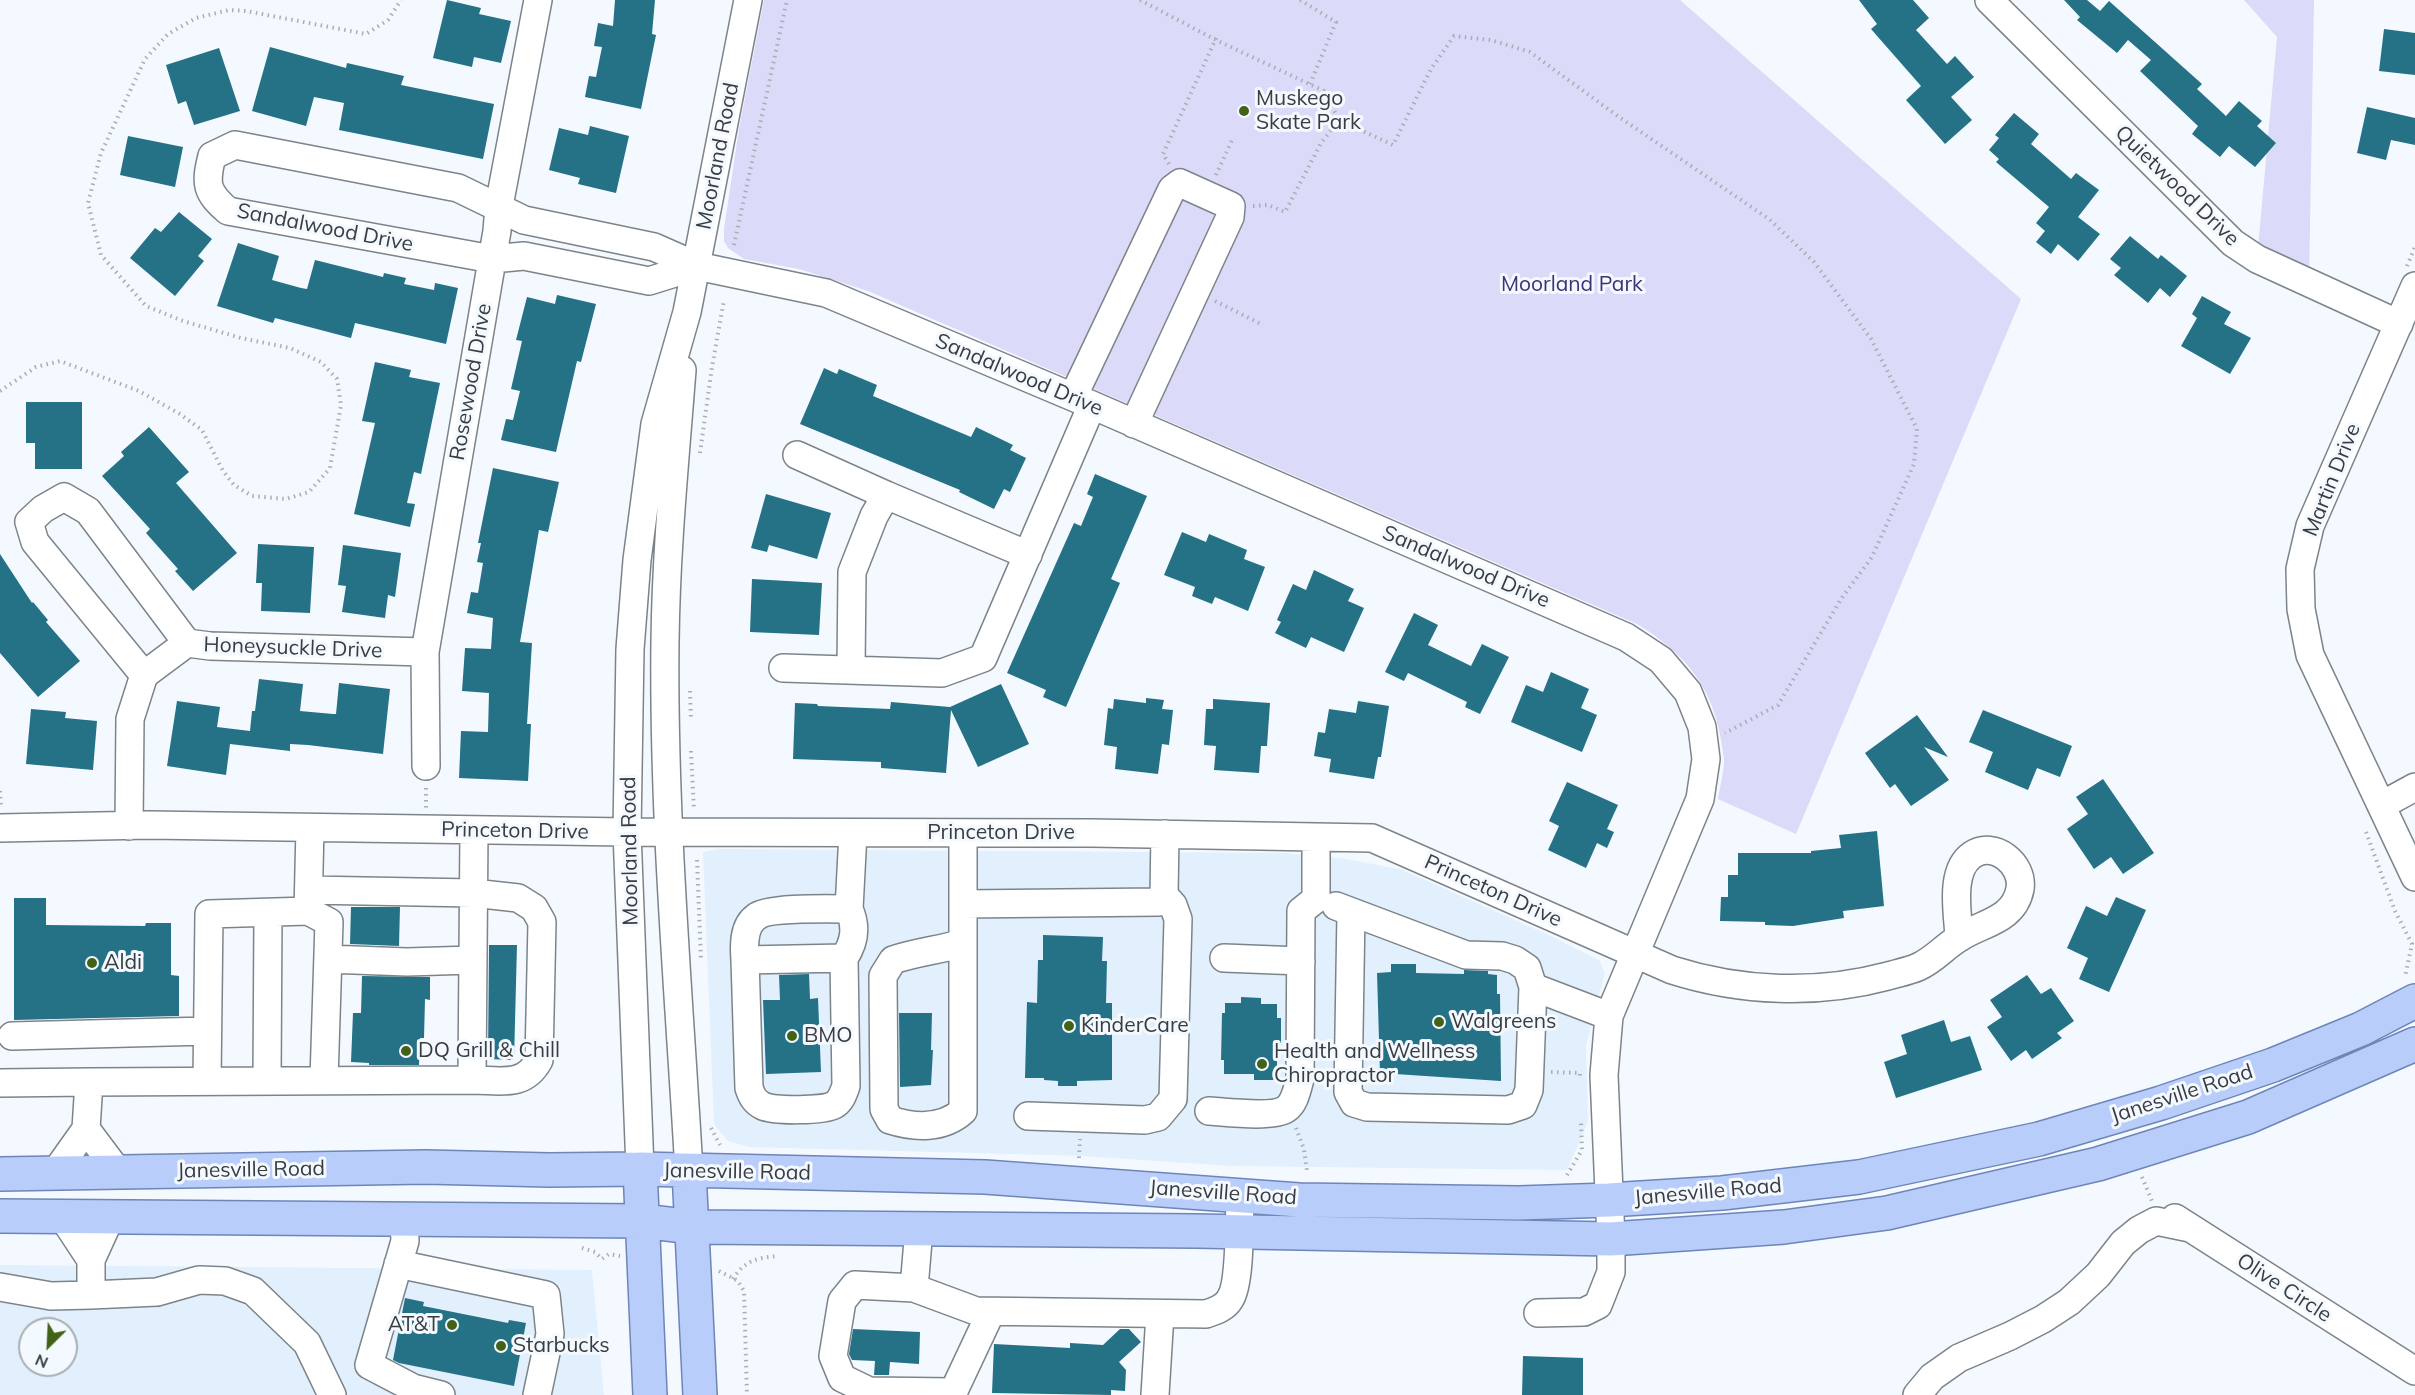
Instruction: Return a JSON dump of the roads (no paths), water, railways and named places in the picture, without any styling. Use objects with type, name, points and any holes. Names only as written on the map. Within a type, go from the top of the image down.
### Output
[{"type":"main road","name":"Janesville Road","points":[[0,1174],[426,1167],[549,1170],[640,1169],[986,1177],[1299,1200],[1461,1202],[1609,1200],[1722,1192],[1859,1177],[2039,1139],[2161,1103],[2273,1065],[2361,1029],[2415,1001]]},
{"type":"main road","name":"Janesville Road","points":[[0,1216],[642,1221],[693,1227],[1239,1232],[1611,1239],[1784,1227],[1887,1213],[2087,1167],[2248,1117],[2415,1044]]},
{"type":"main road","name":"Moorland Road","points":[[640,1169],[650,1395]]},
{"type":"main road","name":"Moorland Road","points":[[689,1171],[700,1395]]},
{"type":"street","name":"Rosewood Drive","points":[[426,766],[425,652],[499,206],[538,0]]},
{"type":"street","name":"Moorland Road","points":[[640,1169],[627,832],[630,650],[637,560],[655,424],[687,312],[748,0]]},
{"type":"street","name":"Quietwood Drive","points":[[1989,0],[2233,243],[2257,259],[2399,324]]},
{"type":"street","name":"Sandalwood Drive","points":[[697,266],[649,281],[524,256],[492,259],[228,211],[213,198],[207,177],[212,156],[235,145],[458,188],[524,220],[654,247],[697,266],[825,294],[1134,423],[1626,637],[1661,660],[1688,692],[1702,728],[1706,759],[1700,799],[1609,1016],[1604,1075],[1611,1272],[1598,1305],[1584,1312],[1538,1313]]},
{"type":"street","points":[[783,668],[942,673],[983,658],[1028,555],[1082,401],[1172,189],[1180,183],[1231,206],[1230,217],[1134,423]]},
{"type":"street","name":"Martin Drive","points":[[2415,286],[2310,526],[2300,569],[2301,609],[2310,655],[2415,877]]},
{"type":"street","name":"Moorland Road","points":[[687,312],[667,560],[665,643],[668,833],[689,1171]]},
{"type":"street","points":[[796,455],[1028,555]]},
{"type":"street","points":[[851,670],[852,572],[874,516],[886,495]]},
{"type":"street","points":[[129,826],[130,719],[144,675],[35,542],[29,522],[43,508],[64,497],[88,511],[187,643]]},
{"type":"street","name":"Honeysuckle Drive","points":[[144,675],[187,643],[210,646],[425,652]]},
{"type":"street","points":[[2382,805],[2415,787]]},
{"type":"street","name":"Princeton Drive","points":[[0,828],[129,826],[668,833],[963,832],[1372,838],[1672,970],[1698,978],[1762,988],[1841,986],[1916,968],[1938,955],[1959,938]]},
{"type":"street","points":[[310,828],[309,900],[329,922],[324,1080]]},
{"type":"street","points":[[472,1080],[474,830]]},
{"type":"street","points":[[963,832],[963,904],[963,943],[963,1112],[952,1121],[940,1125],[904,1125],[890,1120],[884,1109],[883,976],[893,960],[963,943]]},
{"type":"street","points":[[849,909],[769,912],[755,917],[748,929],[744,943],[749,1088],[753,1099],[763,1106],[774,1109],[833,1106],[842,1098],[846,1086],[844,958],[851,949],[855,933],[854,919],[849,909],[853,833]]},
{"type":"street","points":[[963,904],[1159,902],[1164,895],[1165,834]]},
{"type":"street","points":[[1209,1111],[1271,1113],[1285,1109],[1296,1095],[1300,1079],[1301,911],[1316,898],[1316,837]]},
{"type":"street","points":[[0,1083],[521,1080],[533,1072],[539,1060],[542,922],[534,908],[518,898],[473,893],[309,900],[268,913],[209,914],[207,1081]]},
{"type":"street","points":[[1028,1116],[1144,1119],[1158,1117],[1173,1099],[1178,919],[1173,905],[1164,895]]},
{"type":"street","points":[[1316,898],[1467,955],[1502,956],[1515,960],[1527,968],[1533,987],[1529,1090],[1523,1105],[1508,1110],[1367,1107],[1354,1102],[1348,1092],[1351,912]]},
{"type":"street","points":[[267,1080],[268,913]]},
{"type":"street","points":[[745,960],[844,958]]},
{"type":"street","points":[[1224,958],[1301,961]]},
{"type":"street","points":[[328,959],[407,962],[472,960]]},
{"type":"street","points":[[1533,987],[1609,1016]]},
{"type":"street","points":[[12,1036],[207,1031]]},
{"type":"street","points":[[54,1173],[86,1129],[89,1082]]},
{"type":"street","points":[[86,1129],[119,1173]]},
{"type":"street","points":[[992,1312],[953,1393],[869,1391],[842,1378],[833,1356],[842,1301],[855,1285],[914,1288],[976,1311],[1206,1314],[1218,1311],[1230,1299],[1235,1280],[1240,1195]]},
{"type":"street","name":"Olive Circle","points":[[2153,1204],[2415,1371]]},
{"type":"street","points":[[62,1216],[91,1260]]},
{"type":"street","points":[[91,1295],[91,1260],[111,1216]]},
{"type":"street","points":[[404,1219],[405,1241],[369,1365],[410,1391],[441,1395]]},
{"type":"street","points":[[1917,1395],[1932,1377],[1959,1358],[2010,1336],[2069,1302],[2098,1275],[2123,1243],[2139,1230],[2156,1221],[2190,1227]]},
{"type":"street","points":[[914,1288],[919,1229]]},
{"type":"street","points":[[398,1264],[546,1295],[550,1334],[537,1395]]},
{"type":"street","points":[[0,1287],[51,1296],[91,1295],[157,1292],[199,1280],[225,1281],[253,1292],[307,1343],[332,1395]]},
{"type":"street","points":[[1155,1395],[1160,1314]]},
{"type":"place","name":"Muskego Skate Park","points":[[1244,111]]},
{"type":"place","name":"Aldi","points":[[92,963]]},
{"type":"place","name":"Walgreens","points":[[1439,1022]]},
{"type":"place","name":"KinderCare","points":[[1069,1026]]},
{"type":"place","name":"BMO","points":[[792,1036]]},
{"type":"place","name":"DQ Grill & Chill","points":[[406,1051]]},
{"type":"place","name":"Health and Wellness Chiropractor","points":[[1262,1064]]},
{"type":"place","name":"AT&T","points":[[452,1325]]},
{"type":"place","name":"Starbucks","points":[[501,1346]]},
{"type":"park label","name":"Moorland Park","points":[[1572,285]]}]
